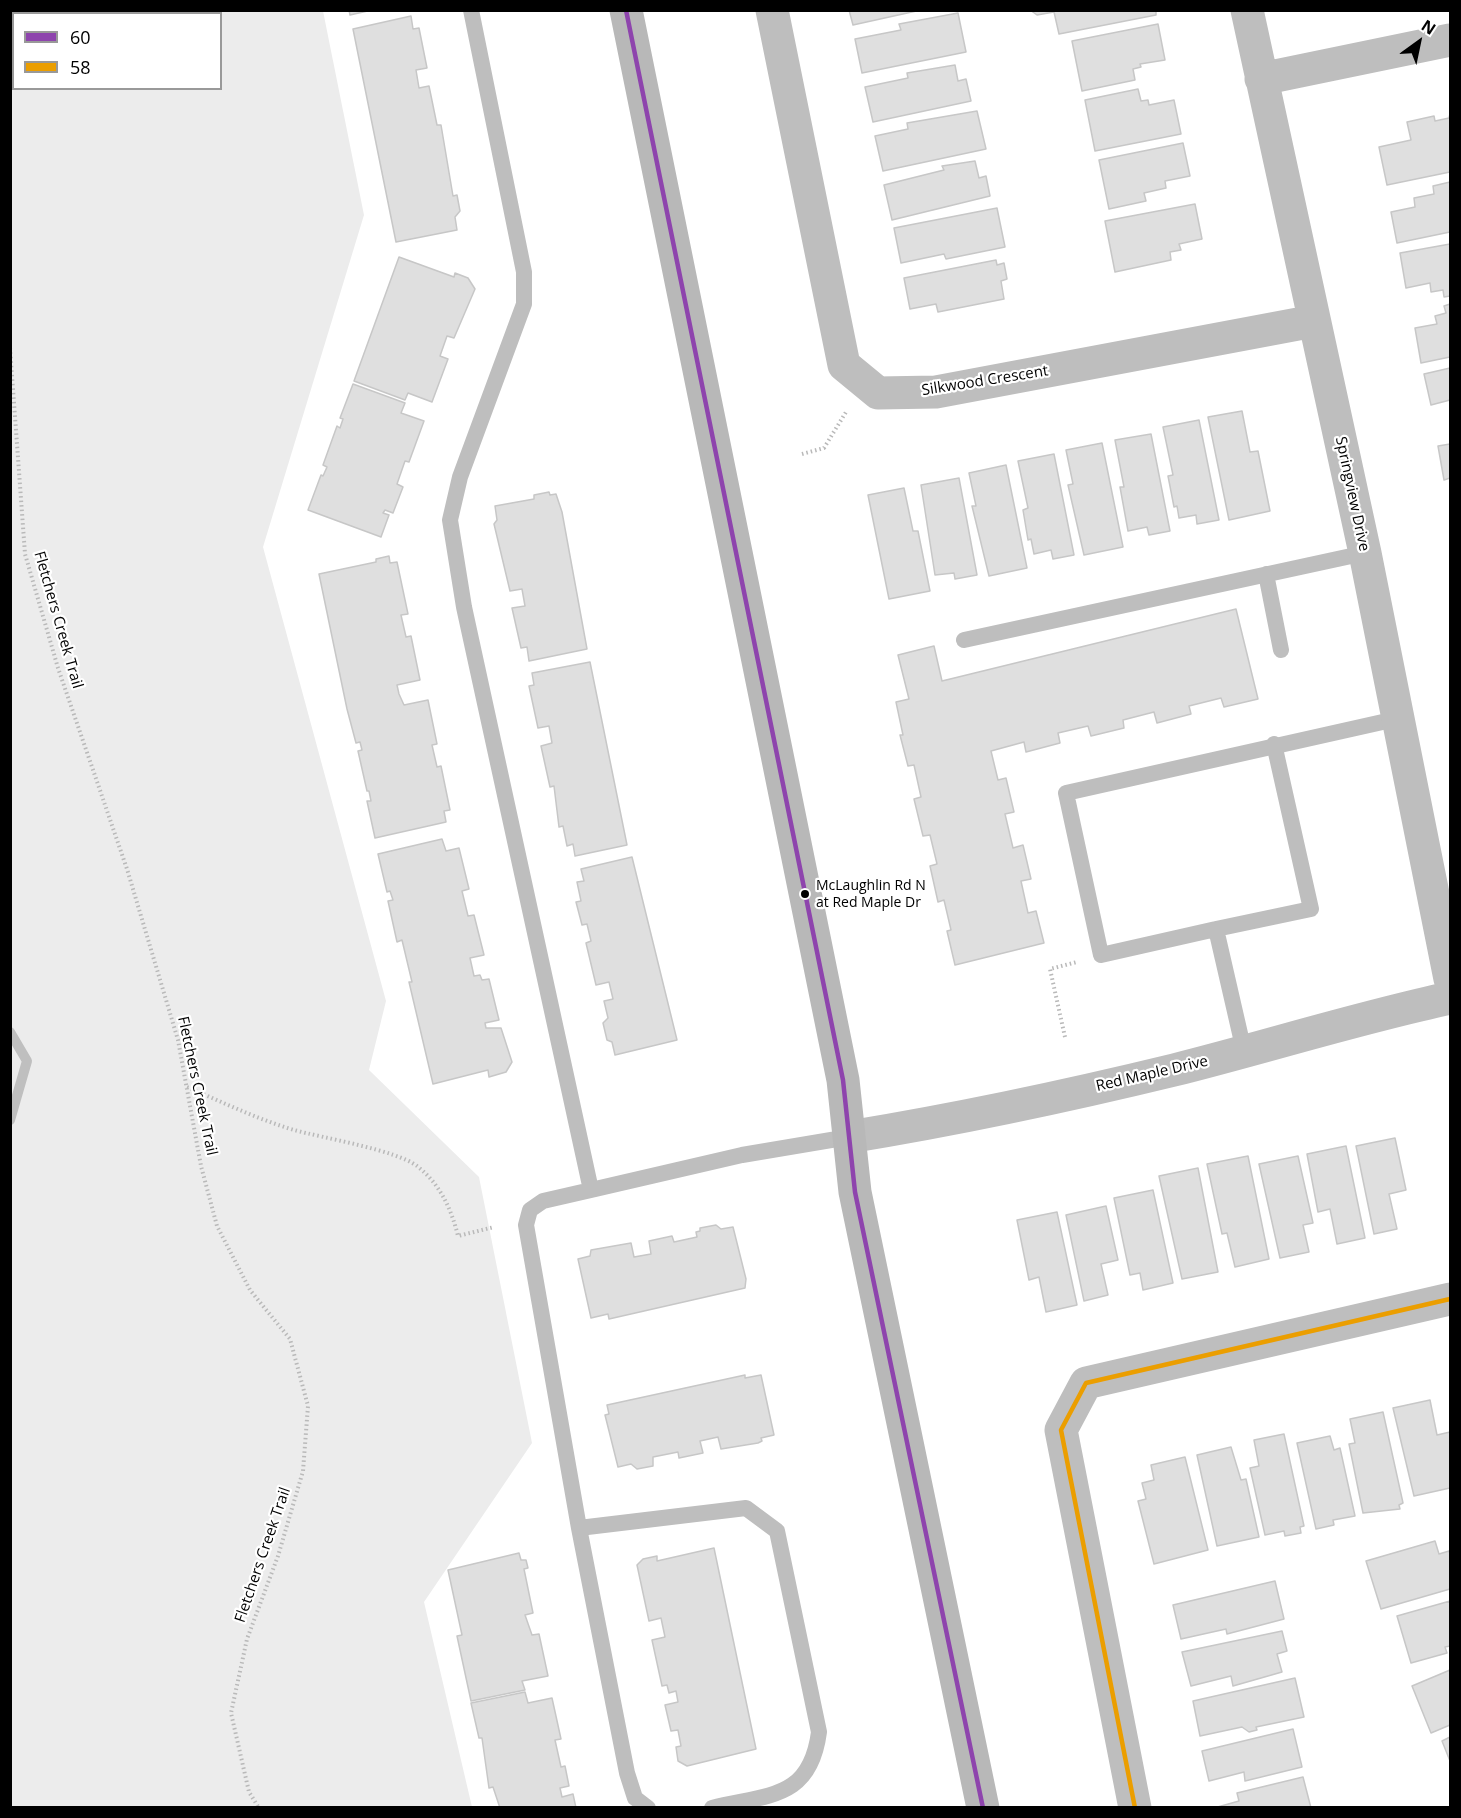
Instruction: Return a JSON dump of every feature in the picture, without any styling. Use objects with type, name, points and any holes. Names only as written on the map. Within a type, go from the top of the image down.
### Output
[{"type":"main road","points":[[626,10],[843,1080],[855,1192],[983,1808]]},
{"type":"street","name":"Silkwood Crescent","points":[[772,10],[844,366],[878,393],[936,392],[1314,321]]},
{"type":"street","name":"Springview Drive","points":[[1247,10],[1365,553],[1396,719],[1450,979]]},
{"type":"street","points":[[1261,80],[1450,40]]},
{"type":"street","name":"Red Maple Drive","points":[[849,1137],[955,1119],[1244,1052],[1389,1011],[1450,998]]},
{"type":"street","points":[[1135,1808],[1060,1431],[1086,1383],[1450,1299]]},
{"type":"lane","points":[[471,10],[524,272],[524,304],[460,477],[450,519],[464,608],[591,1190]]},
{"type":"lane","points":[[964,640],[1365,553]]},
{"type":"lane","points":[[1266,574],[1281,650]]},
{"type":"lane","points":[[1274,744],[1311,909],[1101,956],[1066,793],[1274,744],[1396,719]]},
{"type":"lane","points":[[1216,929],[1244,1052]]},
{"type":"lane","points":[[648,1808],[635,1798],[627,1773],[579,1528],[526,1225],[530,1210],[543,1201],[742,1155],[849,1137]]},
{"type":"lane","points":[[579,1528],[746,1508],[777,1531],[819,1732],[816,1757],[802,1777],[788,1790],[712,1808]]},
{"type":"path","name":"Fletchers Creek Trail","points":[[10,348],[26,554],[58,668],[127,869],[177,1040],[201,1166],[217,1226],[250,1290],[290,1339],[308,1406],[303,1471],[278,1556],[247,1639],[231,1713],[249,1792],[259,1808]]},
{"type":"path","points":[[802,454],[824,448],[864,381]]},
{"type":"path","points":[[1065,1038],[1050,969],[1101,956]]},
{"type":"path","points":[[187,1087],[292,1129],[397,1157],[416,1165],[438,1187],[452,1213],[458,1236],[494,1227]]},
{"type":"shaded area","points":[[11,10],[323,11],[364,215],[263,547],[386,1001],[369,1070],[479,1177],[532,1443],[424,1602],[472,1807],[11,1807]]},
{"type":"building","points":[[349,10],[372,10],[350,15]]},
{"type":"building","points":[[849,10],[921,10],[853,25]]},
{"type":"building","points":[[1030,10],[1156,10],[1156,15],[1059,34],[1054,12],[1037,15]]},
{"type":"building","points":[[958,13],[966,52],[862,73],[855,39],[901,30],[899,24]]},
{"type":"building","points":[[411,16],[413,29],[419,28],[427,68],[416,70],[419,88],[429,86],[437,125],[441,125],[453,196],[457,195],[460,211],[455,217],[457,230],[396,242],[353,29]]},
{"type":"building","points":[[1158,24],[1165,60],[1140,64],[1141,67],[1133,69],[1135,80],[1082,91],[1072,41]]},
{"type":"building","points":[[955,65],[958,81],[966,79],[971,101],[873,122],[865,87],[908,78],[907,73]]},
{"type":"building","points":[[1138,89],[1141,101],[1148,100],[1149,105],[1174,100],[1181,134],[1095,151],[1085,100]]},
{"type":"building","points":[[977,111],[986,149],[883,171],[875,136],[908,129],[907,123]]},
{"type":"building","points":[[1450,114],[1450,172],[1387,185],[1379,147],[1411,140],[1407,122],[1434,116],[1435,121],[1449,118]]},
{"type":"building","points":[[1183,143],[1190,176],[1165,181],[1166,188],[1144,193],[1146,201],[1109,209],[1099,160]]},
{"type":"building","points":[[975,161],[979,178],[986,176],[990,196],[892,220],[884,185],[944,170],[942,166]]},
{"type":"building","points":[[1450,182],[1450,232],[1397,243],[1391,212],[1415,207],[1414,198],[1434,194],[1433,186]]},
{"type":"building","points":[[1195,204],[1202,239],[1179,244],[1181,250],[1170,252],[1171,260],[1115,272],[1105,221]]},
{"type":"building","points":[[997,208],[1005,247],[946,259],[944,254],[901,263],[894,228]]},
{"type":"building","points":[[1450,244],[1450,296],[1444,297],[1443,290],[1431,292],[1430,283],[1406,288],[1400,253]]},
{"type":"building","points":[[399,257],[454,277],[455,273],[468,278],[475,289],[454,338],[447,336],[440,356],[448,359],[432,402],[408,393],[405,400],[354,381]]},
{"type":"building","points":[[996,260],[997,265],[1004,263],[1007,279],[1001,281],[1004,299],[938,312],[936,304],[910,309],[904,278]]},
{"type":"building","points":[[1450,304],[1450,357],[1421,363],[1415,328],[1437,324],[1435,316],[1446,313],[1444,306]]},
{"type":"building","points":[[1450,368],[1450,400],[1431,405],[1424,374]]},
{"type":"building","points":[[353,384],[405,403],[401,413],[424,421],[409,462],[405,461],[397,484],[403,487],[393,513],[385,510],[383,513],[389,515],[381,537],[308,510],[321,475],[323,476],[327,467],[323,465],[337,426],[340,428],[343,419],[340,418]]},
{"type":"building","points":[[1242,411],[1250,452],[1258,451],[1270,511],[1229,520],[1208,417]]},
{"type":"building","points":[[1199,420],[1219,520],[1197,524],[1196,515],[1179,518],[1177,506],[1174,507],[1168,476],[1173,475],[1163,427]]},
{"type":"building","points":[[1151,434],[1170,531],[1149,535],[1147,527],[1128,531],[1120,487],[1124,487],[1115,440]]},
{"type":"building","points":[[1102,443],[1123,547],[1084,555],[1068,485],[1073,484],[1066,450]]},
{"type":"building","points":[[1450,444],[1450,478],[1444,480],[1438,446]]},
{"type":"building","points":[[1054,454],[1074,555],[1053,559],[1051,550],[1034,554],[1031,539],[1028,540],[1023,510],[1028,508],[1018,461]]},
{"type":"building","points":[[1006,465],[1027,568],[989,576],[972,506],[976,506],[969,473]]},
{"type":"building","points":[[959,478],[977,575],[955,579],[954,573],[935,575],[921,485]]},
{"type":"building","points":[[904,488],[913,531],[918,531],[930,591],[889,599],[868,495]]},
{"type":"building","points":[[549,492],[550,495],[556,494],[562,512],[587,649],[529,661],[527,647],[521,648],[512,608],[525,606],[522,589],[510,591],[494,524],[497,520],[495,506],[534,499],[534,495]]},
{"type":"building","points":[[389,556],[390,563],[397,562],[408,614],[401,615],[406,637],[411,636],[420,680],[397,685],[399,694],[404,705],[428,700],[437,744],[432,745],[437,767],[441,766],[450,810],[444,811],[446,822],[375,838],[367,801],[371,801],[358,751],[362,750],[360,742],[356,743],[347,709],[319,574],[376,562],[376,559]]},
{"type":"building","points":[[1236,609],[1258,699],[1224,707],[1221,698],[1189,706],[1191,714],[1157,723],[1154,712],[1123,720],[1124,728],[1091,736],[1088,726],[1058,733],[1060,743],[1026,752],[1024,742],[991,751],[998,780],[1006,778],[1014,812],[1005,814],[1013,848],[1023,845],[1031,879],[1021,881],[1028,913],[1036,911],[1044,943],[955,965],[947,931],[951,930],[944,900],[938,902],[930,866],[937,864],[930,835],[923,836],[914,799],[921,797],[914,765],[908,766],[900,735],[903,735],[896,702],[909,699],[898,655],[934,646],[942,681]]},
{"type":"building","points":[[590,662],[627,845],[575,856],[573,844],[567,846],[563,826],[559,827],[554,786],[550,787],[541,746],[552,743],[549,726],[538,728],[529,686],[534,685],[532,673]]},
{"type":"building","points":[[442,839],[446,851],[459,848],[469,889],[462,891],[468,916],[474,915],[484,955],[470,958],[474,976],[480,975],[482,980],[489,979],[499,1020],[485,1023],[486,1028],[501,1028],[512,1062],[506,1072],[489,1077],[488,1070],[433,1084],[409,982],[412,982],[402,940],[397,942],[388,901],[393,900],[390,891],[387,892],[378,854]]},
{"type":"building","points":[[632,857],[677,1040],[615,1055],[612,1042],[607,1040],[603,1023],[608,1018],[604,1001],[613,999],[609,982],[596,985],[586,943],[591,941],[587,924],[582,925],[576,902],[581,901],[577,882],[584,881],[581,869]]},
{"type":"building","points":[[1395,1138],[1406,1190],[1389,1194],[1397,1229],[1374,1234],[1356,1146]]},
{"type":"building","points":[[1346,1146],[1365,1238],[1337,1244],[1330,1209],[1318,1212],[1307,1154]]},
{"type":"building","points":[[1248,1156],[1269,1259],[1235,1267],[1227,1233],[1222,1234],[1207,1164]]},
{"type":"building","points":[[1298,1156],[1313,1223],[1303,1225],[1309,1252],[1280,1258],[1259,1164]]},
{"type":"building","points":[[1198,1168],[1218,1272],[1182,1279],[1159,1176]]},
{"type":"building","points":[[1153,1190],[1173,1283],[1143,1290],[1140,1273],[1130,1275],[1114,1198]]},
{"type":"building","points":[[1106,1206],[1118,1260],[1101,1264],[1108,1295],[1084,1301],[1066,1215]]},
{"type":"building","points":[[1057,1212],[1077,1305],[1046,1312],[1039,1277],[1029,1280],[1017,1220]]},
{"type":"building","points":[[716,1225],[721,1229],[733,1227],[746,1279],[745,1288],[609,1319],[608,1314],[591,1318],[578,1259],[590,1256],[591,1250],[631,1243],[634,1257],[651,1254],[649,1241],[672,1236],[674,1242],[697,1237],[696,1232],[700,1231],[700,1228]]},
{"type":"building","points":[[745,1375],[745,1378],[761,1375],[774,1435],[761,1438],[762,1441],[758,1443],[721,1449],[718,1437],[700,1441],[703,1453],[679,1458],[678,1452],[653,1457],[653,1466],[637,1469],[631,1464],[618,1467],[605,1415],[609,1414],[607,1405]]},
{"type":"building","points":[[1430,1400],[1437,1435],[1450,1432],[1450,1488],[1414,1496],[1393,1408]]},
{"type":"building","points":[[1383,1412],[1403,1503],[1399,1505],[1400,1509],[1363,1513],[1349,1444],[1355,1443],[1350,1419]]},
{"type":"building","points":[[1284,1434],[1304,1526],[1300,1527],[1301,1533],[1285,1536],[1284,1531],[1265,1535],[1250,1468],[1259,1466],[1254,1440]]},
{"type":"building","points":[[1330,1436],[1334,1450],[1340,1448],[1355,1516],[1333,1520],[1334,1525],[1316,1529],[1297,1443]]},
{"type":"building","points":[[1231,1447],[1241,1480],[1246,1479],[1259,1537],[1217,1546],[1197,1455]]},
{"type":"building","points":[[1185,1457],[1208,1550],[1154,1564],[1138,1501],[1146,1499],[1142,1483],[1154,1480],[1151,1465]]},
{"type":"building","points":[[1435,1541],[1439,1554],[1449,1551],[1450,1554],[1450,1589],[1381,1609],[1366,1561]]},
{"type":"building","points":[[714,1548],[756,1749],[687,1766],[678,1761],[676,1747],[681,1746],[678,1730],[671,1731],[665,1705],[678,1702],[676,1691],[669,1693],[667,1685],[662,1686],[652,1640],[665,1637],[661,1618],[649,1621],[637,1565],[643,1559],[657,1556],[657,1561]]},
{"type":"building","points":[[519,1553],[521,1560],[526,1560],[528,1568],[524,1569],[533,1613],[525,1615],[532,1635],[539,1634],[548,1676],[522,1681],[525,1690],[471,1701],[457,1636],[462,1635],[448,1570]]},
{"type":"building","points":[[1275,1581],[1284,1619],[1227,1634],[1226,1629],[1181,1639],[1173,1605]]},
{"type":"building","points":[[1450,1601],[1450,1646],[1445,1647],[1447,1653],[1411,1663],[1397,1616]]},
{"type":"building","points":[[1282,1631],[1287,1651],[1277,1654],[1282,1672],[1233,1686],[1231,1676],[1191,1686],[1182,1652]]},
{"type":"building","points":[[1450,1670],[1450,1725],[1431,1733],[1412,1686]]},
{"type":"building","points":[[1295,1678],[1304,1717],[1256,1727],[1257,1730],[1249,1732],[1242,1727],[1200,1736],[1193,1701]]},
{"type":"building","points":[[525,1692],[528,1703],[552,1698],[561,1739],[555,1740],[561,1767],[565,1766],[569,1786],[560,1788],[562,1797],[573,1794],[576,1808],[500,1808],[493,1787],[489,1788],[482,1738],[479,1738],[471,1703]]},
{"type":"building","points":[[1293,1729],[1302,1767],[1245,1781],[1244,1772],[1209,1781],[1202,1751]]},
{"type":"building","points":[[1450,1737],[1450,1761],[1442,1741]]},
{"type":"building","points":[[1303,1777],[1311,1808],[1214,1808],[1239,1801],[1237,1793]]},
{"type":"waterway","points":[[10,1032],[27,1061],[10,1120]]},
{"type":"transit line","name":"60","points":[[626,10],[843,1080],[855,1192],[983,1808]]},
{"type":"transit line","name":"58","points":[[1135,1808],[1061,1430],[1086,1383],[1450,1299]]},
{"type":"place","name":"McLaughlin Rd N at Red Maple Dr","points":[[805,894]]}]
